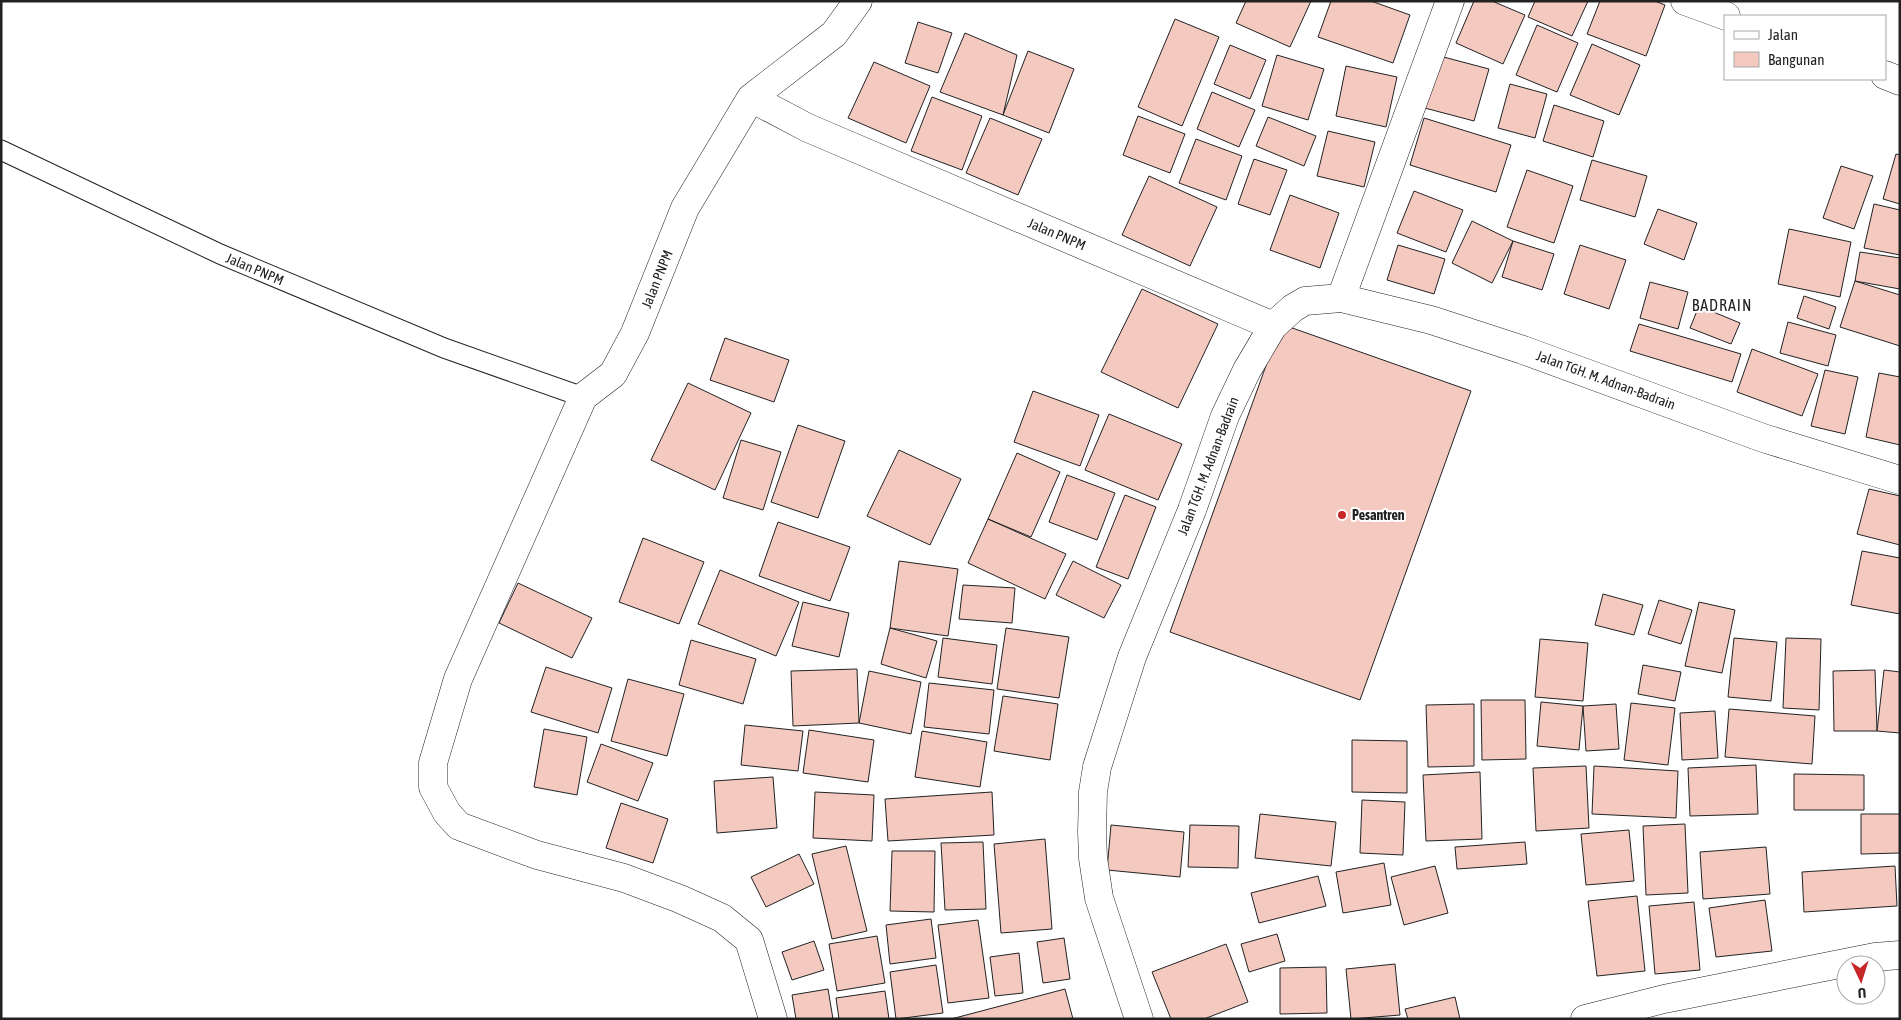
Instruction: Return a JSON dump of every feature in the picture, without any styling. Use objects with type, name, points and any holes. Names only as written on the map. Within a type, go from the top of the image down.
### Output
[{"type":"street","points":[[750,98],[834,34],[858,1]]},
{"type":"street","points":[[1341,298],[1450,1]]},
{"type":"street","points":[[1685,1],[1724,15]]},
{"type":"street","points":[[1886,75],[1900,81]]},
{"type":"street","name":"Jalan PNPM","points":[[583,397],[613,374],[635,333],[685,208],[750,98],[808,128],[1273,326]]},
{"type":"street","name":"Jalan TGH. M. Adnan-Badrain","points":[[1139,1019],[1099,898],[1093,858],[1092,832],[1093,792],[1097,767],[1132,656],[1192,510],[1225,416],[1273,326],[1293,308],[1305,301],[1341,298],[1431,320],[1523,350],[1763,438],[1900,480]]},
{"type":"street","points":[[583,397],[458,679],[433,763],[433,787],[447,813],[459,826],[537,855],[624,878],[680,899],[722,918],[749,940],[773,1019]]},
{"type":"street","points":[[1585,1019],[1664,999],[1875,957],[1900,955]]},
{"type":"lane","name":"Jalan PNPM","points":[[1,150],[220,254],[444,348],[583,397]]},
{"type":"building","points":[[1246,1],[1311,1],[1290,47],[1236,23]]},
{"type":"building","points":[[1331,1],[1371,1],[1410,15],[1393,63],[1318,37]]},
{"type":"building","points":[[1474,1],[1492,1],[1525,15],[1503,64],[1456,43]]},
{"type":"building","points":[[1535,1],[1588,1],[1572,36],[1528,17]]},
{"type":"building","points":[[1600,1],[1655,1],[1665,5],[1646,56],[1587,34]]},
{"type":"building","points":[[1175,19],[1219,37],[1182,126],[1138,107]]},
{"type":"building","points":[[918,22],[952,33],[938,73],[905,63]]},
{"type":"building","points":[[1537,25],[1578,43],[1557,92],[1516,75]]},
{"type":"building","points":[[965,33],[1017,55],[1003,115],[940,92]]},
{"type":"building","points":[[1592,44],[1640,65],[1619,115],[1570,95]]},
{"type":"building","points":[[1230,45],[1266,60],[1250,99],[1214,84]]},
{"type":"building","points":[[1028,51],[1074,69],[1049,133],[1003,115]]},
{"type":"building","points":[[1277,55],[1324,69],[1308,120],[1262,106]]},
{"type":"building","points":[[1436,55],[1489,69],[1474,121],[1421,107]]},
{"type":"building","points":[[874,62],[930,86],[906,143],[848,118]]},
{"type":"building","points":[[1346,66],[1397,77],[1386,127],[1336,116]]},
{"type":"building","points":[[1510,84],[1547,94],[1535,138],[1498,128]]},
{"type":"building","points":[[1212,92],[1255,110],[1239,147],[1197,129]]},
{"type":"building","points":[[932,97],[982,116],[962,170],[911,151]]},
{"type":"building","points":[[1554,105],[1604,121],[1593,157],[1543,141]]},
{"type":"building","points":[[1138,116],[1185,134],[1170,173],[1123,155]]},
{"type":"building","points":[[1268,117],[1316,136],[1304,166],[1256,146]]},
{"type":"building","points":[[990,118],[1042,139],[1018,195],[966,173]]},
{"type":"building","points":[[1424,118],[1511,145],[1496,192],[1410,165]]},
{"type":"building","points":[[1328,131],[1375,142],[1364,187],[1317,176]]},
{"type":"building","points":[[1196,139],[1242,156],[1226,200],[1179,183]]},
{"type":"building","points":[[1896,154],[1900,155],[1900,204],[1883,199]]},
{"type":"building","points":[[1254,159],[1287,170],[1270,215],[1238,204]]},
{"type":"building","points":[[1592,160],[1647,176],[1635,217],[1580,200]]},
{"type":"building","points":[[1841,166],[1873,176],[1854,229],[1823,218]]},
{"type":"building","points":[[1527,170],[1573,186],[1554,243],[1507,227]]},
{"type":"building","points":[[1149,176],[1217,207],[1190,266],[1122,235]]},
{"type":"building","points":[[1414,191],[1463,210],[1446,252],[1397,233]]},
{"type":"building","points":[[1290,195],[1339,213],[1320,268],[1270,250]]},
{"type":"building","points":[[1874,204],[1900,210],[1900,255],[1864,248]]},
{"type":"building","points":[[1658,209],[1697,223],[1684,260],[1644,244]]},
{"type":"building","points":[[1472,221],[1513,241],[1492,283],[1452,263]]},
{"type":"building","points":[[1789,229],[1851,242],[1840,297],[1778,284]]},
{"type":"building","points":[[1513,241],[1554,254],[1542,290],[1502,277]]},
{"type":"building","points":[[1398,245],[1445,259],[1434,294],[1387,280]]},
{"type":"building","points":[[1580,245],[1626,260],[1609,309],[1564,294]]},
{"type":"building","points":[[1860,252],[1900,258],[1900,289],[1855,281]]},
{"type":"building","points":[[1855,281],[1900,295],[1900,346],[1840,327]]},
{"type":"building","points":[[1650,282],[1688,292],[1678,329],[1640,318]]},
{"type":"building","points":[[1142,289],[1218,324],[1178,408],[1101,372]]},
{"type":"building","points":[[1804,296],[1836,307],[1829,329],[1797,318]]},
{"type":"building","points":[[1699,306],[1740,323],[1731,344],[1690,328]]},
{"type":"building","points":[[1788,322],[1836,335],[1828,366],[1780,353]]},
{"type":"building","points":[[1281,324],[1471,391],[1360,700],[1170,632]]},
{"type":"building","points":[[1639,324],[1741,354],[1732,382],[1630,351]]},
{"type":"building","points":[[725,338],[789,360],[774,402],[710,380]]},
{"type":"building","points":[[1752,349],[1818,374],[1802,416],[1737,392]]},
{"type":"building","points":[[1825,370],[1858,377],[1845,434],[1811,426]]},
{"type":"building","points":[[1879,373],[1900,377],[1900,445],[1866,437]]},
{"type":"building","points":[[688,383],[751,413],[715,490],[651,460]]},
{"type":"building","points":[[1033,391],[1099,415],[1080,466],[1014,442]]},
{"type":"building","points":[[1109,414],[1182,444],[1158,500],[1085,470]]},
{"type":"building","points":[[798,425],[845,441],[818,518],[771,502]]},
{"type":"building","points":[[741,440],[781,452],[763,510],[723,498]]},
{"type":"building","points":[[899,450],[961,479],[930,545],[867,516]]},
{"type":"building","points":[[1017,453],[1060,472],[1031,537],[988,519]]},
{"type":"building","points":[[1067,475],[1115,493],[1097,540],[1049,522]]},
{"type":"building","points":[[1869,489],[1900,496],[1900,545],[1857,534]]},
{"type":"building","points":[[1125,495],[1156,507],[1128,579],[1096,567]]},
{"type":"building","points":[[988,519],[1066,554],[1045,599],[968,563]]},
{"type":"building","points":[[778,522],[850,547],[830,601],[759,576]]},
{"type":"building","points":[[643,538],[704,562],[679,624],[619,602]]},
{"type":"building","points":[[1862,551],[1900,558],[1900,614],[1851,605]]},
{"type":"building","points":[[899,561],[958,569],[948,636],[890,628]]},
{"type":"building","points":[[1073,561],[1121,585],[1104,618],[1056,595]]},
{"type":"building","points":[[720,570],[799,602],[776,656],[698,624]]},
{"type":"building","points":[[518,583],[592,618],[572,658],[499,623]]},
{"type":"building","points":[[963,585],[1015,588],[1012,623],[959,619]]},
{"type":"building","points":[[1603,594],[1643,605],[1634,635],[1595,625]]},
{"type":"building","points":[[1659,600],[1692,610],[1681,644],[1648,634]]},
{"type":"building","points":[[803,602],[849,613],[839,657],[792,646]]},
{"type":"building","points":[[1699,602],[1735,610],[1722,673],[1685,666]]},
{"type":"building","points":[[890,628],[937,641],[926,678],[881,664]]},
{"type":"building","points":[[1006,628],[1069,637],[1059,698],[997,689]]},
{"type":"building","points":[[943,638],[997,645],[992,684],[938,677]]},
{"type":"building","points":[[1734,638],[1777,642],[1771,701],[1728,697]]},
{"type":"building","points":[[1786,638],[1821,639],[1819,710],[1783,708]]},
{"type":"building","points":[[1540,639],[1588,643],[1583,701],[1535,697]]},
{"type":"building","points":[[691,640],[756,659],[743,704],[679,685]]},
{"type":"building","points":[[1643,665],[1681,672],[1675,701],[1638,694]]},
{"type":"building","points":[[546,667],[612,688],[598,733],[531,712]]},
{"type":"building","points":[[857,669],[859,723],[793,726],[791,671]]},
{"type":"building","points":[[1875,670],[1877,731],[1834,731],[1833,671]]},
{"type":"building","points":[[1884,670],[1900,672],[1900,733],[1877,731]]},
{"type":"building","points":[[869,671],[921,682],[911,734],[859,723]]},
{"type":"building","points":[[628,679],[684,694],[667,756],[611,741]]},
{"type":"building","points":[[929,683],[994,690],[989,734],[924,727]]},
{"type":"building","points":[[1003,696],[1058,704],[1050,760],[994,751]]},
{"type":"building","points":[[1481,700],[1525,700],[1526,759],[1482,760]]},
{"type":"building","points":[[1541,702],[1583,706],[1579,750],[1537,746]]},
{"type":"building","points":[[1631,703],[1675,708],[1668,765],[1624,760]]},
{"type":"building","points":[[1474,704],[1474,766],[1428,767],[1426,705]]},
{"type":"building","points":[[1616,704],[1619,749],[1586,751],[1583,706]]},
{"type":"building","points":[[1729,709],[1815,716],[1812,764],[1725,757]]},
{"type":"building","points":[[1715,711],[1718,758],[1682,760],[1680,713]]},
{"type":"building","points":[[745,725],[803,731],[798,771],[741,765]]},
{"type":"building","points":[[544,729],[587,737],[577,795],[534,787]]},
{"type":"building","points":[[809,730],[874,740],[868,782],[803,773]]},
{"type":"building","points":[[922,731],[987,742],[980,787],[915,777]]},
{"type":"building","points":[[1352,740],[1407,741],[1407,793],[1352,792]]},
{"type":"building","points":[[601,744],[653,763],[638,801],[587,782]]},
{"type":"building","points":[[1756,765],[1758,814],[1690,816],[1688,768]]},
{"type":"building","points":[[1586,766],[1589,828],[1536,831],[1533,768]]},
{"type":"building","points":[[1594,766],[1678,771],[1676,818],[1592,814]]},
{"type":"building","points":[[1480,772],[1482,839],[1426,841],[1423,775]]},
{"type":"building","points":[[1794,774],[1864,775],[1864,810],[1794,810]]},
{"type":"building","points":[[773,777],[777,828],[717,833],[714,781]]},
{"type":"building","points":[[815,792],[874,795],[872,841],[813,838]]},
{"type":"building","points":[[992,792],[994,835],[888,841],[885,799]]},
{"type":"building","points":[[1362,800],[1405,802],[1403,855],[1360,853]]},
{"type":"building","points":[[621,803],[668,819],[653,863],[606,848]]},
{"type":"building","points":[[1260,814],[1336,822],[1331,866],[1255,858]]},
{"type":"building","points":[[1861,814],[1900,814],[1900,853],[1861,854]]},
{"type":"building","points":[[1685,824],[1688,893],[1646,895],[1643,826]]},
{"type":"building","points":[[1111,825],[1184,832],[1180,877],[1107,870]]},
{"type":"building","points":[[1190,825],[1239,826],[1238,868],[1188,867]]},
{"type":"building","points":[[1629,830],[1634,881],[1586,885],[1581,834]]},
{"type":"building","points":[[1045,839],[1052,929],[1001,933],[994,844]]},
{"type":"building","points":[[983,842],[986,909],[945,910],[941,843]]},
{"type":"building","points":[[1525,842],[1527,864],[1457,869],[1455,847]]},
{"type":"building","points":[[846,846],[867,931],[832,939],[812,854]]},
{"type":"building","points":[[1766,847],[1770,894],[1703,899],[1700,852]]},
{"type":"building","points":[[892,851],[935,851],[934,912],[890,911]]},
{"type":"building","points":[[799,854],[814,884],[766,907],[751,877]]},
{"type":"building","points":[[1384,863],[1391,905],[1343,913],[1336,872]]},
{"type":"building","points":[[1435,866],[1448,913],[1404,925],[1391,877]]},
{"type":"building","points":[[1895,866],[1897,906],[1804,912],[1802,872]]},
{"type":"building","points":[[1318,876],[1326,906],[1259,923],[1251,893]]},
{"type":"building","points":[[1637,896],[1645,971],[1597,976],[1588,901]]},
{"type":"building","points":[[1765,900],[1772,951],[1716,957],[1709,908]]},
{"type":"building","points":[[1694,902],[1700,970],[1655,974],[1649,906]]},
{"type":"building","points":[[931,919],[936,958],[890,964],[886,925]]},
{"type":"building","points":[[978,920],[989,998],[948,1003],[938,925]]},
{"type":"building","points":[[1277,934],[1285,961],[1249,972],[1241,944]]},
{"type":"building","points":[[877,936],[885,983],[837,991],[829,944]]},
{"type":"building","points":[[1064,938],[1070,979],[1043,983],[1037,942]]},
{"type":"building","points":[[814,941],[824,970],[792,980],[782,952]]},
{"type":"building","points":[[1226,944],[1248,1002],[1204,1019],[1171,1019],[1152,972]]},
{"type":"building","points":[[1019,953],[1023,993],[995,996],[990,957]]},
{"type":"building","points":[[1395,964],[1400,1015],[1351,1019],[1346,969]]},
{"type":"building","points":[[936,965],[943,1013],[896,1019],[890,972]]},
{"type":"building","points":[[1326,967],[1327,1013],[1280,1014],[1280,968]]},
{"type":"building","points":[[828,989],[833,1019],[796,1019],[792,995]]},
{"type":"building","points":[[1065,989],[1073,1019],[951,1019]]},
{"type":"building","points":[[885,991],[889,1019],[839,1019],[836,998]]},
{"type":"building","points":[[1455,997],[1460,1019],[1408,1019],[1405,1009]]},
{"type":"place","name":"Pesantren","points":[[1342,515]]},
{"type":"district","name":"BADRAIN","points":[[1722,305]]}]
